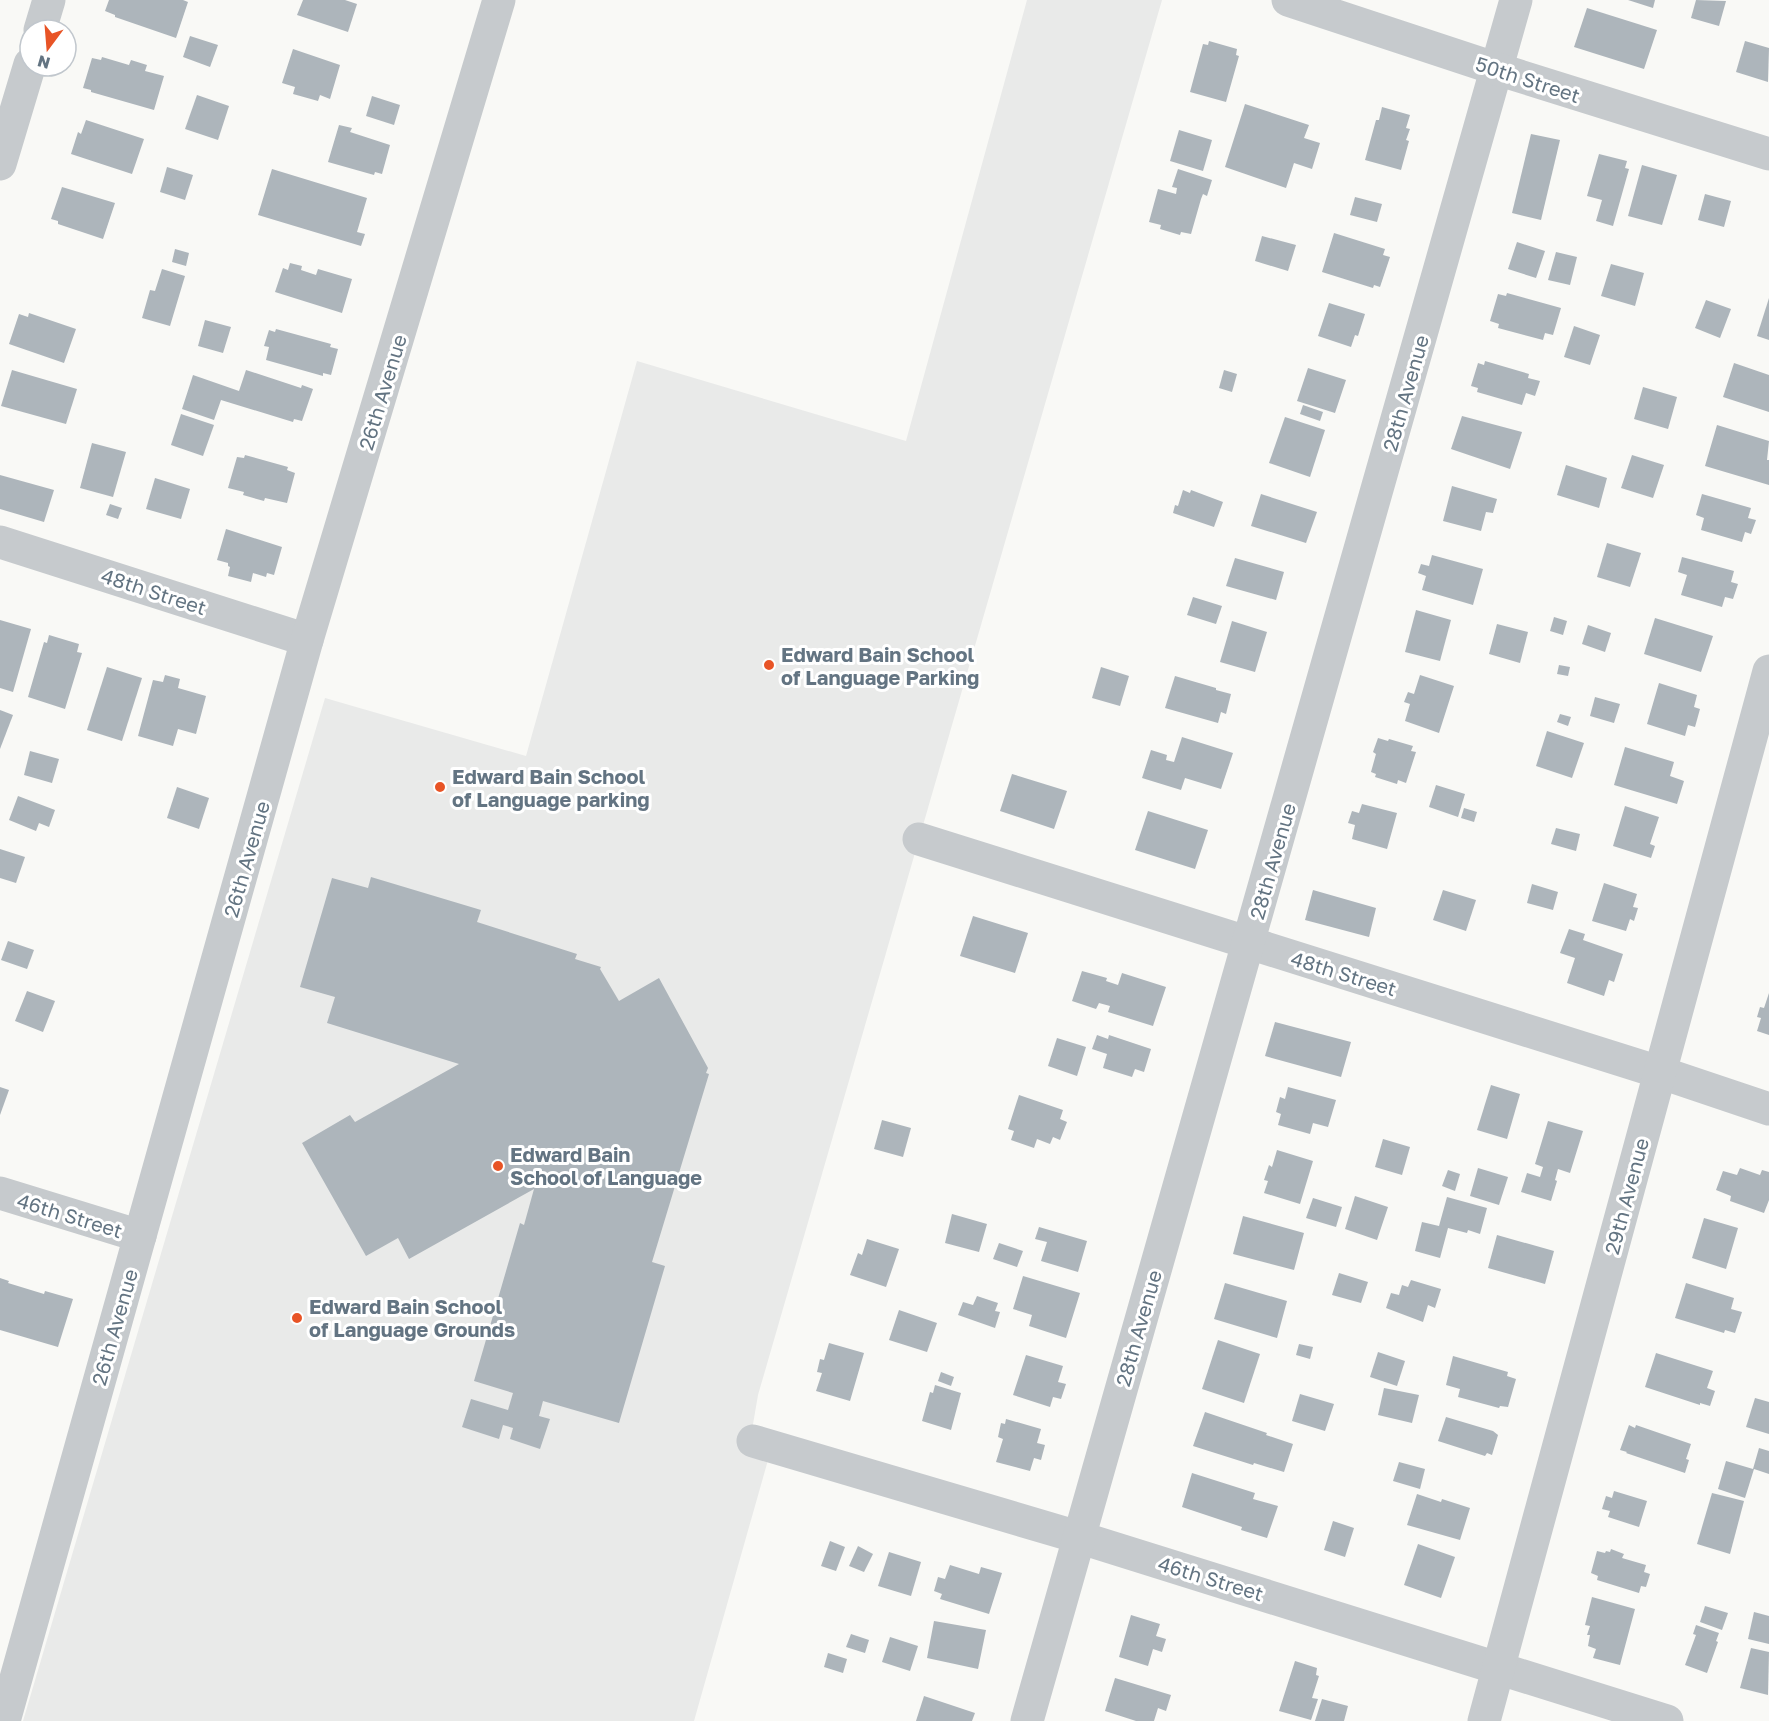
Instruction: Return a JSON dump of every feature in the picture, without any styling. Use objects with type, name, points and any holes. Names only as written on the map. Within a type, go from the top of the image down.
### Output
[{"type":"street","points":[[44,18],[49,0]]},
{"type":"street","name":"26th Avenue","points":[[4,1721],[307,640],[499,0]]},
{"type":"street","name":"50th Street","points":[[1288,0],[1497,69],[1769,154]]},
{"type":"street","name":"28th Avenue","points":[[1027,1721],[1516,0]]},
{"type":"street","points":[[0,164],[26,78]]},
{"type":"street","name":"48th Street","points":[[0,542],[307,640]]},
{"type":"street","name":"29th Avenue","points":[[1484,1721],[1769,671]]},
{"type":"street","name":"48th Street","points":[[919,839],[1659,1072],[1769,1109]]},
{"type":"street","name":"46th Street","points":[[0,1193],[140,1236]]},
{"type":"street","name":"46th Street","points":[[753,1441],[1078,1537],[1667,1721]]},
{"type":"shaded area","points":[[1027,0],[1162,0],[758,1395],[752,1430],[770,1453],[694,1721],[23,1721],[325,698],[526,756],[637,361],[906,441]]},
{"type":"building","points":[[109,0],[183,0],[188,2],[176,38],[115,17],[105,11]]},
{"type":"building","points":[[303,0],[345,0],[357,4],[348,32],[297,15]]},
{"type":"building","points":[[1628,0],[1655,0],[1653,8]]},
{"type":"building","points":[[1696,0],[1726,1],[1719,26],[1691,18]]},
{"type":"building","points":[[1587,8],[1657,30],[1644,69],[1574,47]]},
{"type":"building","points":[[190,36],[218,45],[210,67],[183,57]]},
{"type":"building","points":[[1209,41],[1237,49],[1236,55],[1239,56],[1226,102],[1190,92],[1203,44],[1208,45]]},
{"type":"building","points":[[1745,41],[1769,48],[1768,82],[1736,72]]},
{"type":"building","points":[[293,49],[340,65],[330,99],[320,95],[318,101],[293,94],[295,87],[282,83]]},
{"type":"building","points":[[102,57],[129,65],[131,60],[147,65],[145,71],[164,76],[154,110],[83,88],[92,58],[101,60]]},
{"type":"building","points":[[197,95],[229,106],[218,140],[185,129]]},
{"type":"building","points":[[372,96],[400,105],[394,125],[366,116]]},
{"type":"building","points":[[1245,104],[1309,125],[1304,138],[1320,143],[1312,169],[1294,163],[1286,188],[1225,167]]},
{"type":"building","points":[[1382,107],[1410,115],[1406,128],[1410,129],[1406,140],[1409,141],[1401,170],[1365,160]]},
{"type":"building","points":[[86,120],[144,139],[132,174],[71,154],[78,132],[81,134]]},
{"type":"building","points":[[339,125],[352,128],[350,132],[390,145],[382,174],[375,172],[374,175],[328,162]]},
{"type":"building","points":[[1179,130],[1212,140],[1203,171],[1170,161]]},
{"type":"building","points":[[1531,134],[1560,140],[1541,220],[1512,213]]},
{"type":"building","points":[[1599,154],[1627,161],[1625,168],[1629,169],[1613,226],[1596,221],[1602,200],[1587,196]]},
{"type":"building","points":[[1642,165],[1677,175],[1662,225],[1628,216]]},
{"type":"building","points":[[167,167],[193,175],[185,200],[160,192]]},
{"type":"building","points":[[272,169],[367,198],[357,232],[365,234],[361,246],[258,215]]},
{"type":"building","points":[[1178,169],[1212,180],[1207,196],[1203,194],[1201,199],[1191,234],[1181,232],[1180,235],[1160,229],[1161,225],[1149,222],[1158,189],[1176,194],[1177,188],[1172,187]]},
{"type":"building","points":[[62,187],[115,203],[103,239],[58,224],[58,221],[51,219]]},
{"type":"building","points":[[1705,194],[1731,201],[1724,227],[1698,220]]},
{"type":"building","points":[[1355,197],[1382,204],[1377,222],[1350,215]]},
{"type":"building","points":[[1334,233],[1385,249],[1383,255],[1390,257],[1380,287],[1374,285],[1373,288],[1322,272]]},
{"type":"building","points":[[1262,236],[1296,245],[1288,271],[1255,261]]},
{"type":"building","points":[[1517,242],[1545,251],[1536,278],[1508,269]]},
{"type":"building","points":[[175,249],[189,253],[186,266],[172,262]]},
{"type":"building","points":[[1556,252],[1577,257],[1570,285],[1548,280]]},
{"type":"building","points":[[290,263],[302,266],[301,270],[316,275],[318,269],[352,279],[342,313],[275,292],[283,268],[288,270]]},
{"type":"building","points":[[1611,264],[1644,273],[1635,306],[1601,296]]},
{"type":"building","points":[[162,269],[185,276],[170,326],[142,318],[150,290],[155,291]]},
{"type":"building","points":[[1507,293],[1561,308],[1553,335],[1545,333],[1543,340],[1498,328],[1499,324],[1490,321],[1498,294],[1506,296]]},
{"type":"building","points":[[1769,298],[1769,340],[1757,336]]},
{"type":"building","points":[[1706,300],[1731,309],[1720,338],[1695,328]]},
{"type":"building","points":[[1329,303],[1365,314],[1358,336],[1355,335],[1351,347],[1318,336]]},
{"type":"building","points":[[29,313],[76,329],[64,363],[9,344],[19,314],[28,317]]},
{"type":"building","points":[[205,320],[231,327],[223,353],[198,346]]},
{"type":"building","points":[[1574,326],[1600,335],[1590,365],[1564,357]]},
{"type":"building","points":[[276,329],[331,344],[330,347],[338,349],[331,375],[323,373],[323,376],[266,360],[269,347],[264,346],[269,330],[275,332]]},
{"type":"building","points":[[1485,361],[1529,374],[1528,378],[1540,381],[1535,396],[1526,393],[1522,405],[1477,392],[1478,388],[1471,386],[1478,363],[1484,365]]},
{"type":"building","points":[[1734,363],[1769,375],[1769,412],[1723,397]]},
{"type":"building","points":[[1308,368],[1346,380],[1335,413],[1297,401]]},
{"type":"building","points":[[12,370],[77,389],[66,424],[1,406]]},
{"type":"building","points":[[246,370],[301,388],[302,385],[313,389],[302,421],[294,419],[293,422],[221,400],[214,420],[182,409],[193,375],[239,391]]},
{"type":"building","points":[[1224,370],[1237,374],[1232,392],[1219,388]]},
{"type":"building","points":[[1643,387],[1677,397],[1668,429],[1634,419]]},
{"type":"building","points":[[1303,405],[1323,412],[1320,421],[1300,414]]},
{"type":"building","points":[[181,414],[214,425],[203,456],[171,445]]},
{"type":"building","points":[[1462,416],[1522,432],[1510,469],[1451,449]]},
{"type":"building","points":[[1285,417],[1325,430],[1310,477],[1269,463]]},
{"type":"building","points":[[1717,425],[1769,441],[1767,460],[1769,460],[1769,485],[1705,466]]},
{"type":"building","points":[[92,443],[126,452],[113,497],[80,488]]},
{"type":"building","points":[[245,455],[288,467],[287,470],[295,473],[287,503],[265,498],[264,501],[228,488],[237,457],[244,458]]},
{"type":"building","points":[[1632,455],[1664,465],[1653,498],[1621,488]]},
{"type":"building","points":[[1566,465],[1607,478],[1599,508],[1557,495]]},
{"type":"building","points":[[0,475],[54,490],[44,522],[0,509]]},
{"type":"building","points":[[155,478],[190,489],[181,519],[146,509]]},
{"type":"building","points":[[1452,486],[1497,499],[1493,513],[1486,512],[1481,531],[1443,521]]},
{"type":"building","points":[[1183,490],[1190,493],[1191,490],[1223,502],[1214,527],[1173,513]]},
{"type":"building","points":[[1261,494],[1317,512],[1306,543],[1251,526]]},
{"type":"building","points":[[1702,494],[1751,508],[1748,518],[1756,520],[1751,534],[1745,532],[1742,542],[1701,530],[1704,518],[1696,515]]},
{"type":"building","points":[[110,504],[122,508],[118,519],[106,515]]},
{"type":"building","points":[[226,529],[282,547],[274,575],[267,573],[266,577],[253,573],[251,582],[228,576],[230,567],[228,563],[217,560]]},
{"type":"building","points":[[1607,543],[1641,553],[1630,587],[1597,577]]},
{"type":"building","points":[[1432,555],[1483,569],[1473,605],[1422,590],[1426,576],[1418,573],[1421,564],[1429,566]]},
{"type":"building","points":[[1682,557],[1734,571],[1731,582],[1738,584],[1733,599],[1725,597],[1722,607],[1681,595],[1687,575],[1678,572]]},
{"type":"building","points":[[1235,558],[1284,572],[1276,600],[1226,586]]},
{"type":"building","points":[[1193,597],[1222,606],[1216,624],[1187,615]]},
{"type":"building","points":[[1416,610],[1451,620],[1440,661],[1405,652]]},
{"type":"building","points":[[1554,617],[1567,621],[1563,635],[1550,631]]},
{"type":"building","points":[[1655,618],[1713,636],[1701,672],[1644,654]]},
{"type":"building","points":[[0,620],[31,629],[13,692],[0,688]]},
{"type":"building","points":[[1232,621],[1267,632],[1255,672],[1220,662]]},
{"type":"building","points":[[1497,624],[1528,632],[1520,663],[1489,654]]},
{"type":"building","points":[[1588,625],[1611,633],[1605,652],[1582,644]]},
{"type":"building","points":[[49,635],[79,644],[77,652],[82,653],[65,709],[28,697],[44,642],[47,643]]},
{"type":"building","points":[[1559,665],[1570,667],[1568,676],[1557,674]]},
{"type":"building","points":[[107,667],[142,678],[122,741],[87,730]]},
{"type":"building","points":[[1101,667],[1129,676],[1120,706],[1092,698]]},
{"type":"building","points":[[165,675],[180,679],[178,688],[206,696],[196,734],[178,729],[173,746],[138,736],[153,680],[163,682]]},
{"type":"building","points":[[1420,675],[1454,686],[1439,733],[1405,721],[1410,704],[1404,702],[1408,692],[1414,694]]},
{"type":"building","points":[[1175,676],[1231,694],[1226,714],[1221,712],[1218,723],[1165,708]]},
{"type":"building","points":[[1659,683],[1697,695],[1694,707],[1700,709],[1695,727],[1688,725],[1685,736],[1647,724]]},
{"type":"building","points":[[1595,697],[1620,704],[1614,723],[1590,716]]},
{"type":"building","points":[[0,710],[13,715],[0,749]]},
{"type":"building","points":[[1560,714],[1571,717],[1568,726],[1557,722]]},
{"type":"building","points":[[1547,731],[1584,743],[1572,778],[1536,766]]},
{"type":"building","points":[[1182,737],[1233,753],[1221,789],[1185,778],[1181,790],[1142,778],[1151,750],[1167,755],[1166,760],[1174,762]]},
{"type":"building","points":[[1378,738],[1413,746],[1411,751],[1416,752],[1406,783],[1398,780],[1397,784],[1375,777],[1376,774],[1371,772],[1376,754],[1373,752]]},
{"type":"building","points":[[1625,747],[1674,762],[1670,776],[1684,781],[1677,804],[1614,785]]},
{"type":"building","points":[[30,751],[59,759],[52,783],[24,775]]},
{"type":"building","points":[[1012,774],[1067,791],[1054,829],[1000,811]]},
{"type":"building","points":[[1436,785],[1465,794],[1458,817],[1429,807]]},
{"type":"building","points":[[177,787],[209,798],[199,829],[167,818]]},
{"type":"building","points":[[18,796],[55,810],[49,827],[39,823],[36,831],[9,820]]},
{"type":"building","points":[[1362,804],[1397,813],[1387,849],[1352,839],[1355,825],[1348,823],[1352,811],[1359,813]]},
{"type":"building","points":[[1625,806],[1659,817],[1650,844],[1655,846],[1651,858],[1613,846]]},
{"type":"building","points":[[1464,808],[1477,812],[1474,822],[1461,818]]},
{"type":"building","points":[[1148,811],[1208,830],[1195,869],[1135,850]]},
{"type":"building","points":[[1556,828],[1580,834],[1576,851],[1551,844]]},
{"type":"building","points":[[0,849],[25,857],[16,883],[0,878]]},
{"type":"building","name":"Edward Bain School of Language","points":[[371,877],[481,910],[477,922],[577,954],[575,959],[601,967],[600,969],[619,1001],[659,978],[708,1068],[706,1073],[709,1074],[652,1262],[665,1266],[619,1423],[543,1401],[539,1416],[550,1419],[540,1449],[510,1439],[513,1428],[503,1425],[499,1439],[462,1427],[471,1399],[508,1410],[513,1393],[474,1381],[520,1223],[524,1225],[534,1189],[409,1259],[398,1238],[366,1256],[302,1143],[350,1115],[355,1122],[459,1064],[327,1023],[335,997],[300,987],[332,878],[368,888]]},
{"type":"building","points":[[1604,883],[1637,894],[1633,907],[1638,908],[1634,921],[1630,919],[1626,931],[1592,921]]},
{"type":"building","points":[[1532,884],[1558,892],[1553,910],[1527,903]]},
{"type":"building","points":[[1313,890],[1376,908],[1369,937],[1305,920]]},
{"type":"building","points":[[1443,890],[1476,900],[1466,931],[1433,920]]},
{"type":"building","points":[[973,916],[1028,933],[1015,973],[960,956]]},
{"type":"building","points":[[1569,929],[1585,934],[1583,940],[1623,954],[1614,982],[1609,980],[1604,996],[1567,983],[1575,958],[1560,953]]},
{"type":"building","points":[[8,941],[34,950],[27,969],[1,960]]},
{"type":"building","points":[[1082,971],[1107,978],[1106,981],[1118,985],[1122,973],[1166,987],[1153,1026],[1108,1012],[1110,1006],[1099,1003],[1096,1009],[1072,1001]]},
{"type":"building","points":[[27,991],[55,1001],[43,1032],[15,1021]]},
{"type":"building","points":[[1769,993],[1769,1035],[1757,1031],[1761,1018],[1757,1017],[1760,1007],[1764,1008]]},
{"type":"building","points":[[1275,1022],[1351,1042],[1341,1077],[1265,1056]]},
{"type":"building","points":[[1097,1035],[1108,1039],[1109,1035],[1151,1049],[1144,1072],[1135,1069],[1132,1077],[1103,1068],[1107,1054],[1092,1049]]},
{"type":"building","points":[[1057,1038],[1086,1047],[1077,1076],[1048,1066]]},
{"type":"building","points":[[1491,1085],[1520,1094],[1507,1139],[1477,1130]]},
{"type":"building","points":[[0,1087],[9,1090],[0,1115]]},
{"type":"building","points":[[1288,1087],[1336,1100],[1328,1127],[1313,1123],[1310,1134],[1278,1125],[1281,1114],[1276,1112],[1280,1097],[1285,1099]]},
{"type":"building","points":[[1019,1095],[1063,1110],[1060,1119],[1067,1122],[1060,1140],[1053,1137],[1050,1144],[1037,1139],[1034,1148],[1011,1140],[1014,1131],[1008,1129]]},
{"type":"building","points":[[882,1120],[911,1128],[903,1157],[874,1149]]},
{"type":"building","points":[[1548,1121],[1583,1131],[1570,1173],[1558,1169],[1551,1201],[1521,1192],[1527,1173],[1540,1177],[1543,1167],[1535,1164]]},
{"type":"building","points":[[1383,1139],[1410,1147],[1402,1175],[1375,1167]]},
{"type":"building","points":[[1277,1150],[1313,1161],[1300,1204],[1264,1193],[1268,1181],[1264,1180],[1269,1165],[1272,1167]]},
{"type":"building","points":[[1478,1168],[1508,1177],[1499,1205],[1470,1196]]},
{"type":"building","points":[[1740,1168],[1760,1175],[1762,1170],[1769,1172],[1769,1200],[1764,1213],[1730,1201],[1731,1196],[1716,1190],[1723,1171],[1737,1175]]},
{"type":"building","points":[[1448,1170],[1460,1174],[1455,1191],[1442,1186]]},
{"type":"building","points":[[1355,1196],[1388,1207],[1377,1240],[1345,1229]]},
{"type":"building","points":[[1447,1197],[1487,1208],[1480,1234],[1448,1228],[1440,1258],[1415,1251],[1422,1222],[1439,1226]]},
{"type":"building","points":[[1313,1198],[1342,1207],[1336,1227],[1306,1218]]},
{"type":"building","points":[[952,1214],[987,1224],[979,1252],[945,1243]]},
{"type":"building","points":[[1243,1216],[1304,1233],[1294,1270],[1233,1254]]},
{"type":"building","points":[[1704,1218],[1738,1228],[1726,1269],[1692,1258]]},
{"type":"building","points":[[1039,1227],[1087,1241],[1078,1272],[1041,1261],[1047,1242],[1035,1239]]},
{"type":"building","points":[[1497,1235],[1554,1251],[1545,1284],[1488,1268]]},
{"type":"building","points":[[867,1239],[899,1249],[886,1287],[850,1275],[858,1253],[862,1255]]},
{"type":"building","points":[[999,1243],[1023,1251],[1017,1267],[993,1259]]},
{"type":"building","points":[[1339,1273],[1368,1282],[1361,1303],[1332,1295]]},
{"type":"building","points":[[1023,1276],[1080,1293],[1066,1338],[1029,1326],[1032,1315],[1013,1309]]},
{"type":"building","points":[[0,1278],[9,1281],[8,1283],[44,1294],[45,1291],[73,1299],[58,1347],[0,1330]]},
{"type":"building","points":[[1411,1280],[1441,1289],[1435,1308],[1428,1305],[1423,1322],[1386,1308],[1391,1293],[1399,1295],[1402,1285],[1408,1287]]},
{"type":"building","points":[[1225,1283],[1287,1301],[1277,1338],[1214,1319]]},
{"type":"building","points":[[1686,1283],[1734,1298],[1731,1309],[1742,1312],[1735,1333],[1725,1330],[1724,1333],[1675,1318]]},
{"type":"building","points":[[977,1296],[998,1303],[995,1311],[1000,1312],[995,1328],[958,1315],[963,1302],[973,1305]]},
{"type":"building","points":[[899,1310],[937,1323],[927,1352],[889,1340]]},
{"type":"building","points":[[1218,1340],[1260,1354],[1244,1403],[1202,1389]]},
{"type":"building","points":[[829,1343],[864,1353],[850,1401],[816,1391],[822,1373],[817,1372],[820,1359],[824,1360]]},
{"type":"building","points":[[1299,1344],[1313,1347],[1310,1359],[1296,1355]]},
{"type":"building","points":[[1378,1352],[1405,1361],[1397,1386],[1370,1377]]},
{"type":"building","points":[[1656,1353],[1713,1371],[1707,1388],[1715,1391],[1710,1406],[1700,1403],[1700,1405],[1645,1387]]},
{"type":"building","points":[[1026,1355],[1063,1366],[1058,1382],[1066,1384],[1061,1399],[1053,1397],[1050,1407],[1013,1395]]},
{"type":"building","points":[[1453,1356],[1508,1372],[1507,1376],[1516,1379],[1508,1407],[1500,1406],[1499,1408],[1458,1397],[1460,1389],[1446,1385]]},
{"type":"building","points":[[941,1372],[954,1377],[951,1386],[938,1381]]},
{"type":"building","points":[[935,1385],[961,1393],[951,1430],[922,1421],[930,1392],[933,1393]]},
{"type":"building","points":[[1384,1388],[1419,1395],[1412,1423],[1378,1415]]},
{"type":"building","points":[[1300,1394],[1334,1404],[1325,1431],[1292,1421]]},
{"type":"building","points":[[1755,1398],[1769,1402],[1769,1434],[1746,1427]]},
{"type":"building","points":[[1205,1412],[1293,1444],[1284,1472],[1193,1446]]},
{"type":"building","points":[[1446,1417],[1493,1431],[1498,1435],[1492,1455],[1487,1453],[1485,1456],[1438,1441]]},
{"type":"building","points":[[1006,1419],[1041,1429],[1037,1443],[1045,1445],[1041,1460],[1034,1458],[1030,1471],[996,1462],[1003,1439],[998,1437],[1001,1423],[1005,1424]]},
{"type":"building","points":[[1629,1425],[1635,1428],[1636,1425],[1691,1444],[1686,1459],[1689,1460],[1685,1473],[1620,1450]]},
{"type":"building","points":[[1759,1448],[1769,1451],[1769,1474],[1754,1469],[1745,1498],[1718,1489],[1726,1461],[1753,1469]]},
{"type":"building","points":[[1399,1462],[1425,1469],[1420,1489],[1393,1481]]},
{"type":"building","points":[[1192,1473],[1255,1493],[1253,1499],[1278,1506],[1267,1538],[1182,1507]]},
{"type":"building","points":[[1614,1491],[1647,1501],[1639,1527],[1608,1517],[1610,1511],[1602,1509],[1606,1496],[1612,1498]]},
{"type":"building","points":[[1712,1493],[1744,1501],[1730,1554],[1697,1544]]},
{"type":"building","points":[[1417,1494],[1470,1508],[1460,1540],[1407,1525]]},
{"type":"building","points":[[1333,1521],[1354,1528],[1345,1557],[1324,1550]]},
{"type":"building","points":[[830,1541],[845,1547],[836,1571],[821,1566]]},
{"type":"building","points":[[1418,1544],[1455,1557],[1441,1598],[1404,1585]]},
{"type":"building","points":[[858,1546],[873,1554],[864,1572],[849,1566]]},
{"type":"building","points":[[1611,1549],[1624,1554],[1622,1558],[1646,1565],[1644,1572],[1650,1574],[1646,1587],[1641,1586],[1639,1593],[1597,1580],[1598,1576],[1591,1573],[1597,1551],[1605,1553],[1610,1552]]},
{"type":"building","points":[[889,1552],[921,1562],[911,1596],[878,1586]]},
{"type":"building","points":[[950,1565],[979,1574],[981,1567],[1002,1573],[989,1614],[940,1599],[942,1594],[934,1591],[938,1577],[945,1579]]},
{"type":"building","points":[[1592,1597],[1635,1609],[1620,1665],[1593,1658],[1596,1649],[1588,1646],[1590,1635],[1587,1635],[1590,1626],[1585,1625]]},
{"type":"building","points":[[1705,1606],[1728,1613],[1722,1630],[1700,1622]]},
{"type":"building","points":[[1754,1612],[1769,1616],[1769,1644],[1748,1639]]},
{"type":"building","points":[[1131,1615],[1160,1624],[1156,1636],[1166,1639],[1162,1652],[1153,1649],[1148,1666],[1119,1657]]},
{"type":"building","points":[[934,1621],[986,1630],[978,1669],[927,1658]]},
{"type":"building","points":[[1696,1625],[1719,1633],[1707,1673],[1685,1665],[1696,1635],[1693,1634]]},
{"type":"building","points":[[851,1634],[869,1640],[865,1653],[846,1647]]},
{"type":"building","points":[[890,1637],[918,1646],[910,1671],[882,1662]]},
{"type":"building","points":[[1751,1648],[1769,1652],[1768,1695],[1740,1688]]},
{"type":"building","points":[[828,1653],[847,1659],[843,1673],[824,1667]]},
{"type":"building","points":[[1295,1661],[1317,1668],[1316,1675],[1319,1676],[1312,1698],[1318,1699],[1311,1720],[1279,1711]]},
{"type":"building","points":[[1115,1678],[1171,1695],[1166,1711],[1158,1708],[1154,1721],[1136,1721],[1105,1711]]},
{"type":"building","points":[[924,1696],[975,1713],[972,1721],[916,1721]]},
{"type":"building","points":[[1322,1699],[1348,1706],[1344,1721],[1315,1721]]},
{"type":"place","name":"Edward Bain School of Language Parking","points":[[769,665]]},
{"type":"place","name":"Edward Bain School of Language parking","points":[[440,787]]},
{"type":"place","name":"Edward Bain School of Language","points":[[498,1166]]},
{"type":"place","name":"Edward Bain School of Language Grounds","points":[[297,1318]]}]
